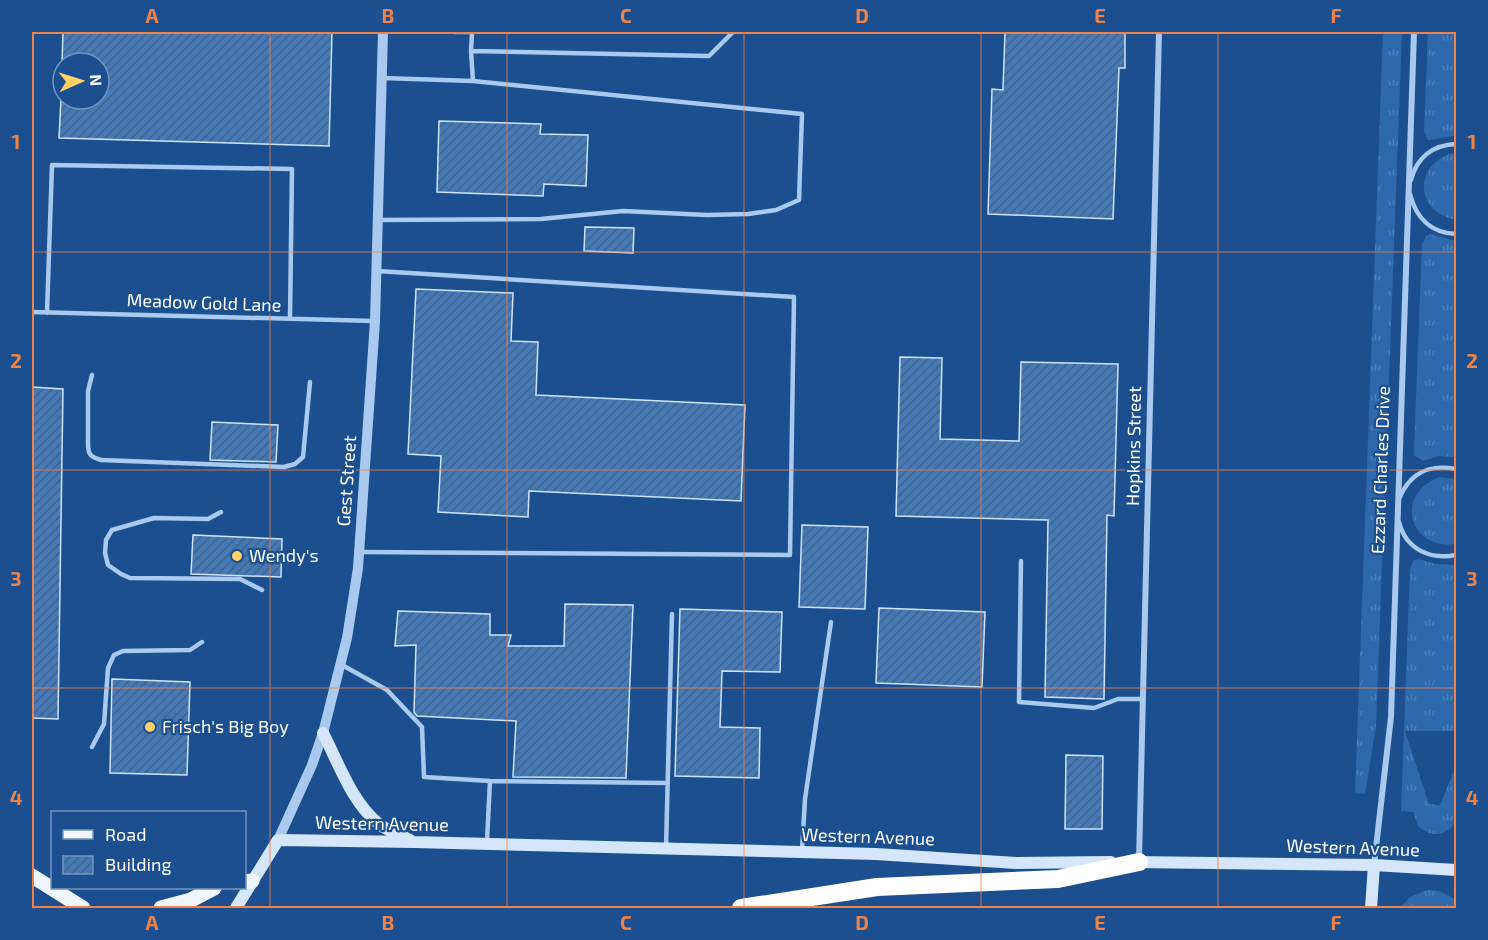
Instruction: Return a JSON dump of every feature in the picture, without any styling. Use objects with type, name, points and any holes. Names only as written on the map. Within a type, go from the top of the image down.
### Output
[{"type":"highway","points":[[741,909],[877,887],[1058,879],[1139,862]]},
{"type":"main road","points":[[323,733],[356,799],[366,812],[381,826],[414,842]]},
{"type":"main road","name":"Western Avenue","points":[[278,840],[876,854],[1016,863],[1374,865],[1456,870]]},
{"type":"main road","name":"Gest Street","points":[[248,881],[278,840]]},
{"type":"main road","name":"Ezzard Charles Drive","points":[[1371,909],[1374,865]]},
{"type":"main road","points":[[32,876],[51,888]]},
{"type":"main road","points":[[53,889],[84,908]]},
{"type":"main road","points":[[161,909],[191,900],[212,889]]},
{"type":"main road","name":"Gest Street","points":[[236,909],[245,889]]},
{"type":"street","name":"Gest Street","points":[[278,840],[312,765],[323,733],[347,638],[360,552],[375,321],[383,32]]},
{"type":"street","name":"Hopkins Street","points":[[1139,862],[1159,32]]},
{"type":"street","name":"Ezzard Charles Drive","points":[[1374,865],[1390,717],[1414,32]]},
{"type":"lane","points":[[455,32],[472,32],[473,81]]},
{"type":"lane","points":[[471,51],[709,56],[733,32]]},
{"type":"lane","points":[[377,220],[541,219],[623,211],[707,215],[748,214],[776,210],[799,200],[802,114],[473,81],[382,78]]},
{"type":"lane","points":[[1456,144],[1434,148],[1425,155],[1416,166],[1411,178],[1410,193],[1414,208],[1421,219],[1432,228],[1447,234],[1456,234]]},
{"type":"lane","points":[[47,313],[52,165],[281,169],[292,170],[290,319]]},
{"type":"lane","points":[[360,552],[790,555],[794,297],[377,271]]},
{"type":"lane","name":"Meadow Gold Lane","points":[[32,312],[375,321]]},
{"type":"lane","points":[[92,375],[88,391],[88,452],[92,457],[101,460],[284,467],[295,464],[303,457],[310,382]]},
{"type":"lane","points":[[1456,469],[1442,466],[1430,468],[1410,480],[1398,502],[1401,530],[1408,541],[1418,550],[1432,556],[1444,558],[1456,555]]},
{"type":"lane","points":[[221,512],[208,519],[154,518],[112,530],[106,540],[105,553],[108,565],[130,578],[240,579],[262,590]]},
{"type":"lane","points":[[1020,561],[1019,702],[1094,708],[1118,699],[1143,699]]},
{"type":"lane","points":[[666,849],[672,614]]},
{"type":"lane","points":[[801,852],[805,799],[831,622]]},
{"type":"lane","points":[[92,747],[104,724],[108,668],[114,655],[123,651],[190,650],[202,642]]},
{"type":"lane","points":[[341,664],[387,690],[422,727],[424,777],[490,781],[668,783]]},
{"type":"lane","points":[[487,844],[490,781]]},
{"type":"green space","points":[[1383,32],[1402,32],[1376,725],[1365,794],[1355,793]]},
{"type":"green space","points":[[1428,32],[1456,32],[1456,136],[1428,140],[1424,131]]},
{"type":"green space","points":[[1456,153],[1456,220],[1442,215],[1433,208],[1426,199],[1424,188],[1425,178],[1430,168],[1439,159]]},
{"type":"green space","points":[[1431,234],[1456,241],[1456,457],[1439,456],[1423,461],[1414,455],[1414,450],[1422,244],[1426,236]]},
{"type":"green space","points":[[1440,477],[1456,479],[1455,544],[1439,543],[1426,538],[1417,529],[1413,518],[1412,506],[1417,495],[1426,484]]},
{"type":"green space","points":[[1419,559],[1435,564],[1456,565],[1456,731],[1405,731],[1429,804],[1440,805],[1456,766],[1456,820],[1448,830],[1439,834],[1429,833],[1418,826],[1413,812],[1401,811],[1410,568],[1414,560]]},
{"type":"green space","points":[[1427,890],[1439,891],[1450,896],[1456,901],[1456,908],[1400,908],[1410,897]]},
{"type":"building","points":[[63,32],[332,32],[329,146],[59,138],[60,111],[111,111],[111,51],[62,51]]},
{"type":"building","points":[[1005,32],[1125,32],[1125,68],[1119,68],[1113,219],[988,214],[992,89],[1003,90]]},
{"type":"building","points":[[439,121],[541,124],[540,134],[588,135],[586,186],[544,184],[543,196],[437,192]]},
{"type":"building","points":[[585,227],[634,228],[633,253],[584,251]]},
{"type":"building","points":[[416,289],[513,293],[511,341],[538,342],[536,395],[745,405],[741,501],[529,491],[528,517],[438,512],[441,456],[408,454]]},
{"type":"building","points":[[900,357],[942,358],[940,439],[1019,441],[1021,362],[1118,364],[1114,516],[1107,515],[1104,699],[1045,697],[1048,520],[896,516]]},
{"type":"building","points":[[32,387],[63,389],[58,719],[32,718]]},
{"type":"building","points":[[212,422],[278,425],[276,462],[210,460]]},
{"type":"building","points":[[802,525],[868,527],[865,609],[799,607]]},
{"type":"building","name":"Wendy's","points":[[193,535],[282,539],[281,577],[191,574]]},
{"type":"building","points":[[565,604],[633,605],[626,778],[513,777],[516,721],[417,716],[414,712],[416,645],[395,646],[398,611],[490,614],[490,635],[511,635],[508,646],[564,646]]},
{"type":"building","points":[[879,608],[985,612],[982,687],[876,683]]},
{"type":"building","points":[[680,609],[782,612],[780,672],[722,671],[720,727],[760,728],[759,778],[675,776]]},
{"type":"building","name":"Frisch's Big Boy","points":[[112,679],[190,682],[187,775],[110,773]]},
{"type":"building","points":[[1066,755],[1103,756],[1102,829],[1065,829]]},
{"type":"place","name":"Wendy's","points":[[237,556]]},
{"type":"place","name":"Frisch's Big Boy","points":[[150,727]]}]
